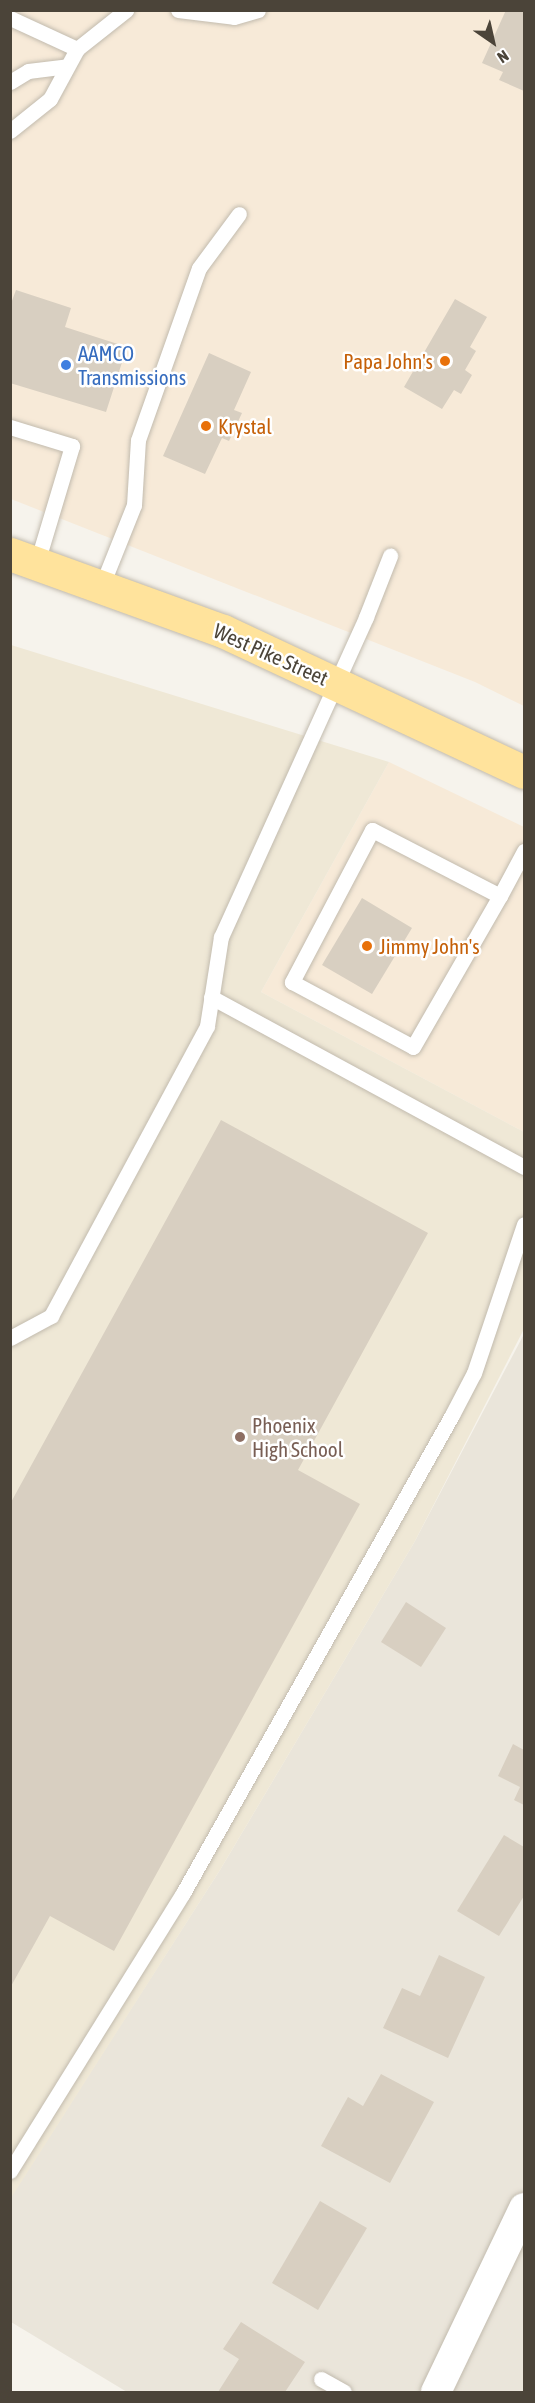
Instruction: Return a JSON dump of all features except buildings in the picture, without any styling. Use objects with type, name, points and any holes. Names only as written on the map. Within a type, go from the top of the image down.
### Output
[{"type":"main road","name":"West Pike Street","points":[[24,559],[102,585],[223,631],[525,772]]},
{"type":"street","points":[[436,2392],[525,2208]]},
{"type":"lane","points":[[10,131],[50,99],[77,49],[126,10]]},
{"type":"lane","points":[[178,10],[234,17],[258,10]]},
{"type":"lane","points":[[10,18],[77,49]]},
{"type":"lane","points":[[10,82],[28,71],[66,66]]},
{"type":"lane","points":[[102,585],[134,505],[138,440],[199,268],[239,214]]},
{"type":"lane","points":[[10,427],[72,446],[24,559]]},
{"type":"lane","points":[[10,1338],[51,1316],[207,1026],[221,937],[390,556]]},
{"type":"lane","points":[[500,896],[372,830],[292,982],[413,1047],[500,896],[525,851]]},
{"type":"lane","points":[[211,997],[525,1167]]},
{"type":"lane","points":[[10,2171],[183,1893],[452,1415],[474,1373],[525,1224]]},
{"type":"lane","points":[[321,2379],[344,2392]]},
{"type":"shaded area","points":[[10,11],[524,11],[524,706],[475,682],[11,499]]},
{"type":"shaded area","name":"Phoenix High School","points":[[11,645],[389,762],[261,992],[524,1132],[524,1329],[415,1541],[220,1870],[11,2198]]},
{"type":"shaded area","points":[[389,762],[524,827],[524,1132],[261,992]]},
{"type":"shaded area","points":[[524,1334],[524,2392],[127,2392],[11,2322],[10,2198],[220,1870],[415,1541]]},
{"type":"place","name":"Papa John's","points":[[445,361]]},
{"type":"place","name":"AAMCO Transmissions","points":[[66,365]]},
{"type":"place","name":"Krystal","points":[[206,426]]},
{"type":"place","name":"Jimmy John's","points":[[367,946]]},
{"type":"place","name":"Phoenix High School","points":[[240,1437]]}]
